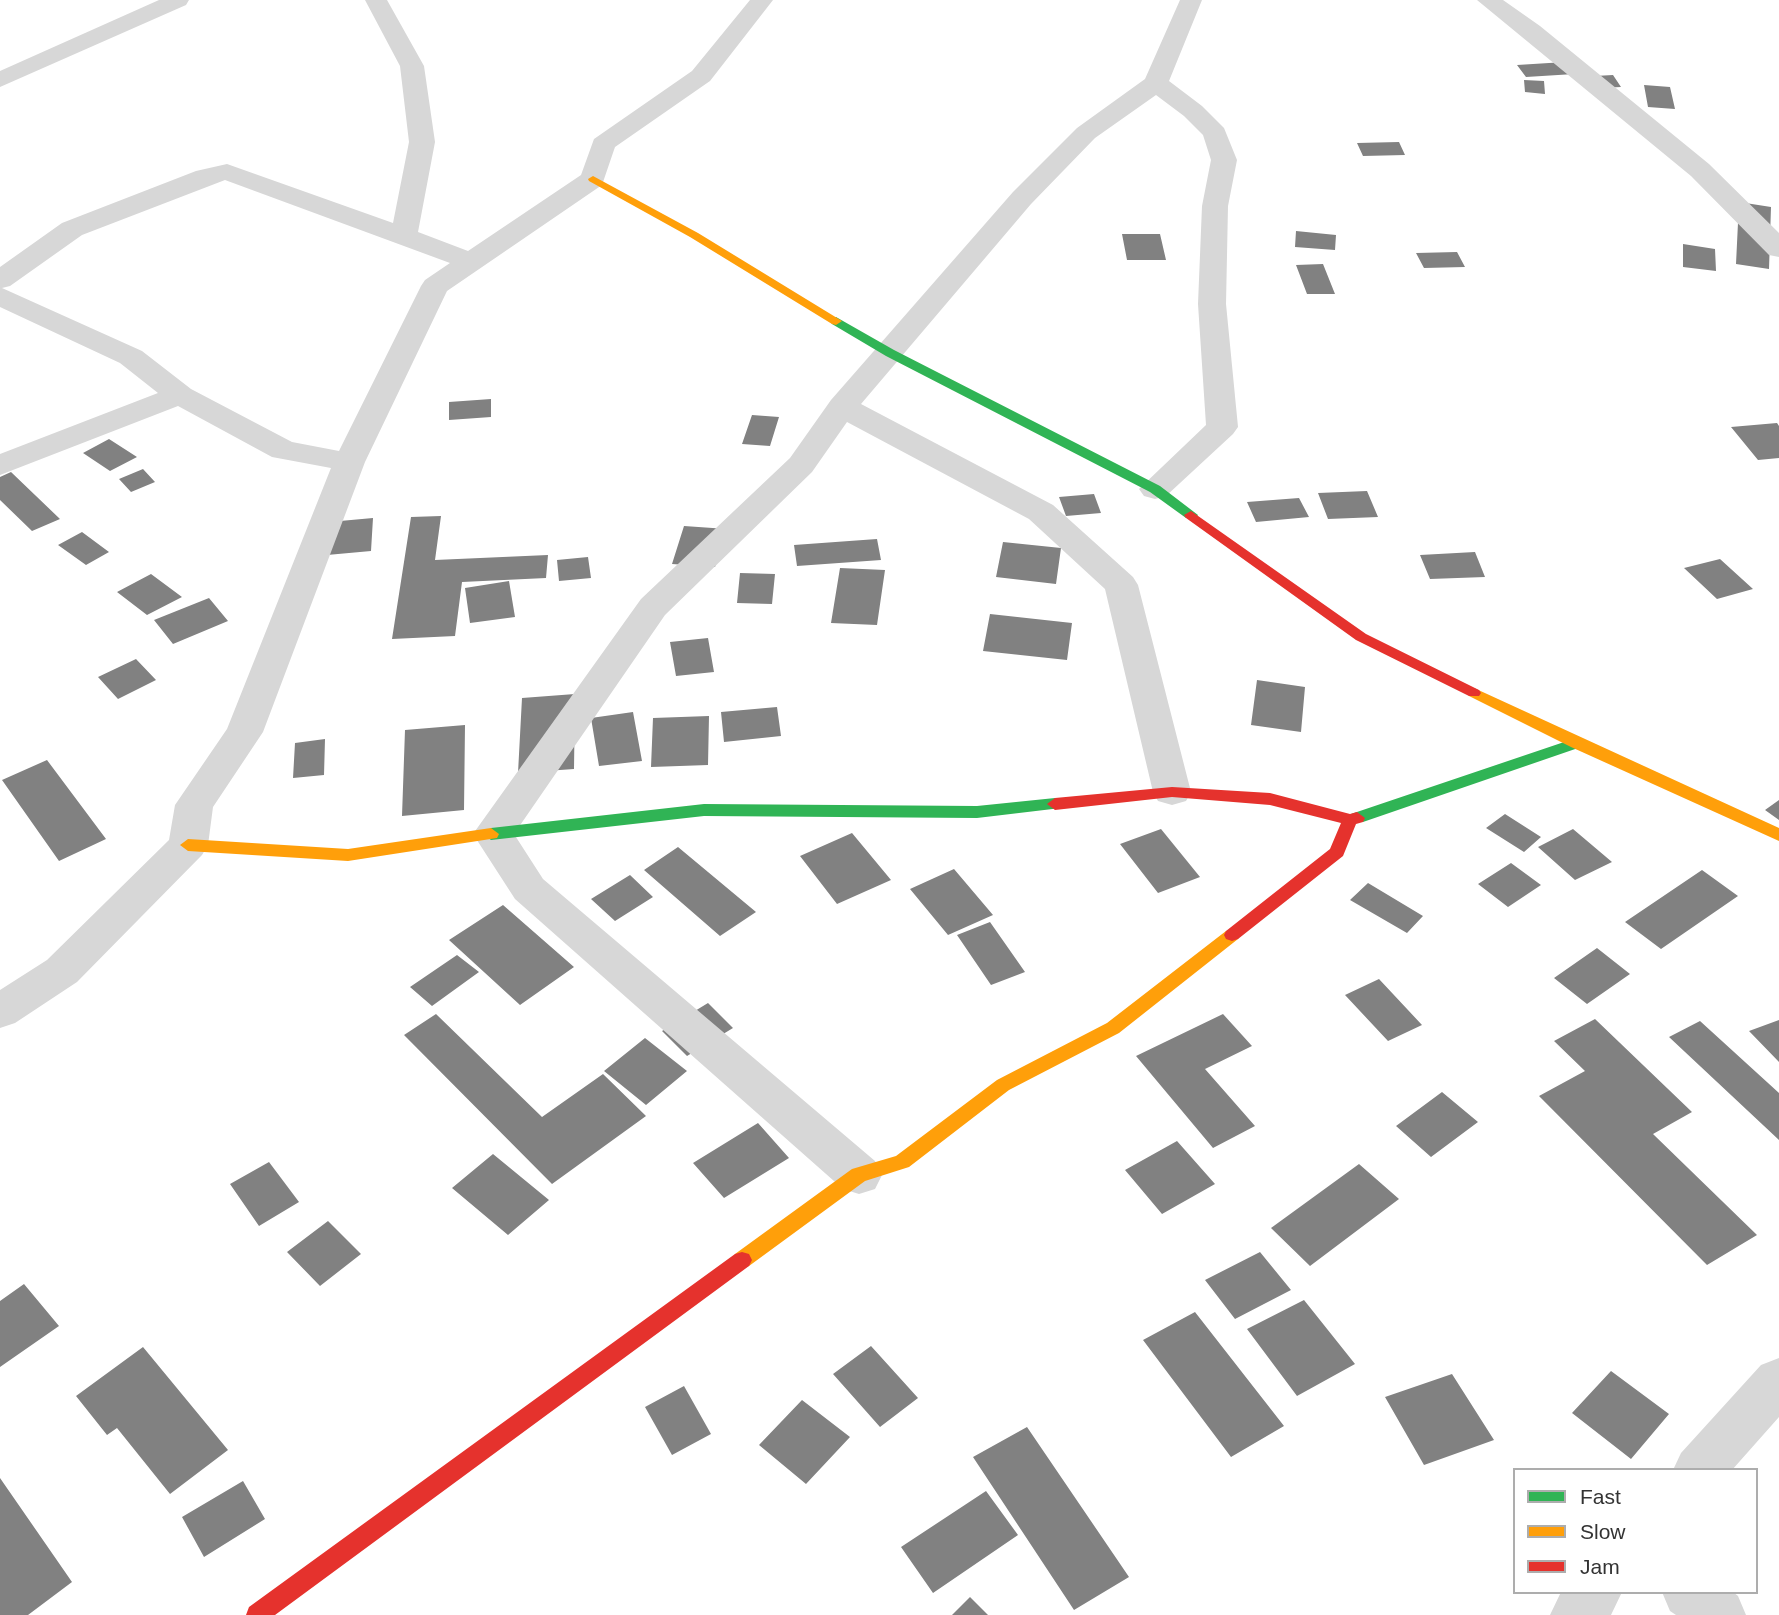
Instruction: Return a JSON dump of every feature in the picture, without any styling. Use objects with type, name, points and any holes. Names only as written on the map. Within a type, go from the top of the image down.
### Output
[{"type":"street","points":[[0,80],[178,0]]},
{"type":"street","points":[[376,0],[412,66],[422,142],[404,236]]},
{"type":"street","points":[[0,1011],[62,971],[188,845],[194,805],[244,732],[349,462],[435,286],[593,178],[603,144],[701,76],[762,0]]},
{"type":"street","points":[[493,834],[653,607],[801,465],[842,407],[1022,198],[1086,133],[1156,83],[1191,0]]},
{"type":"street","points":[[1488,0],[1532,31],[1700,170],[1779,249]]},
{"type":"street","points":[[1155,489],[1222,427],[1212,304],[1215,206],[1224,160],[1215,134],[1193,111],[1156,83]]},
{"type":"street","points":[[0,280],[72,229],[205,177],[228,172],[470,263]]},
{"type":"street","points":[[593,178],[890,352],[1155,489],[1360,636],[1576,743],[1779,835]]},
{"type":"street","points":[[0,296],[131,357],[180,395],[283,450],[349,462]]},
{"type":"street","points":[[0,465],[180,395]]},
{"type":"street","points":[[842,407],[1041,512],[1121,585],[1172,792]]},
{"type":"street","points":[[188,845],[348,855],[493,834],[704,810],[977,812],[1172,792],[1269,799],[1350,820],[1576,743]]},
{"type":"street","points":[[257,1615],[859,1175],[902,1162],[1003,1085],[1113,1028],[1337,852],[1350,820]]},
{"type":"street","points":[[493,834],[529,889],[859,1175]]},
{"type":"street","points":[[1701,1468],[1779,1381]]},
{"type":"street","points":[[1577,1615],[1593,1594]]},
{"type":"street","points":[[1692,1594],[1719,1615]]},
{"type":"building","points":[[1565,62],[1574,74],[1526,77],[1517,65]]},
{"type":"building","points":[[1613,75],[1621,87],[1602,88],[1595,76]]},
{"type":"building","points":[[1524,80],[1544,81],[1545,94],[1525,92]]},
{"type":"building","points":[[1644,85],[1670,87],[1675,109],[1648,107]]},
{"type":"building","points":[[1399,142],[1405,155],[1363,156],[1357,143]]},
{"type":"building","points":[[1739,202],[1771,207],[1769,269],[1736,264]]},
{"type":"building","points":[[1296,231],[1336,235],[1335,250],[1295,247]]},
{"type":"building","points":[[1122,234],[1160,234],[1166,260],[1127,260]]},
{"type":"building","points":[[1683,244],[1715,249],[1716,271],[1683,267]]},
{"type":"building","points":[[1457,252],[1465,267],[1424,268],[1416,253]]},
{"type":"building","points":[[1323,264],[1335,294],[1307,294],[1296,265]]},
{"type":"building","points":[[491,399],[491,417],[449,420],[449,402]]},
{"type":"building","points":[[752,415],[779,417],[770,446],[742,444]]},
{"type":"building","points":[[1777,423],[1779,458],[1758,460],[1731,427]]},
{"type":"building","points":[[109,439],[137,457],[110,471],[83,453]]},
{"type":"building","points":[[143,469],[155,482],[131,492],[119,479]]},
{"type":"building","points":[[11,472],[60,519],[32,531],[0,500],[0,477]]},
{"type":"building","points":[[1367,491],[1378,517],[1328,519],[1318,493]]},
{"type":"building","points":[[1094,494],[1101,513],[1066,516],[1059,497]]},
{"type":"building","points":[[1299,498],[1309,517],[1256,522],[1247,502]]},
{"type":"building","points":[[441,516],[435,560],[548,555],[546,578],[462,582],[455,636],[392,639],[411,517]]},
{"type":"building","points":[[373,518],[371,551],[327,555],[329,522]]},
{"type":"building","points":[[684,526],[727,529],[715,567],[672,564]]},
{"type":"building","points":[[82,532],[109,552],[86,565],[58,545]]},
{"type":"building","points":[[877,539],[881,560],[797,566],[794,545]]},
{"type":"building","points":[[1003,542],[1061,548],[1056,584],[996,577]]},
{"type":"building","points":[[1475,552],[1485,577],[1430,579],[1420,555]]},
{"type":"building","points":[[588,557],[591,578],[559,581],[557,560]]},
{"type":"building","points":[[1720,559],[1753,589],[1717,599],[1684,568]]},
{"type":"building","points":[[840,568],[885,570],[877,625],[831,623]]},
{"type":"building","points":[[740,573],[775,574],[772,604],[737,603]]},
{"type":"building","points":[[151,574],[182,597],[147,615],[117,592]]},
{"type":"building","points":[[509,581],[515,617],[470,623],[465,588]]},
{"type":"building","points":[[209,598],[228,621],[173,644],[154,620]]},
{"type":"building","points":[[990,614],[1072,623],[1067,660],[983,651]]},
{"type":"building","points":[[708,638],[714,672],[676,676],[670,642]]},
{"type":"building","points":[[136,659],[156,680],[118,699],[98,677]]},
{"type":"building","points":[[1257,680],[1305,687],[1301,732],[1251,725]]},
{"type":"building","points":[[575,694],[574,769],[518,773],[522,698]]},
{"type":"building","points":[[777,707],[781,736],[724,742],[721,712]]},
{"type":"building","points":[[633,712],[642,761],[599,766],[591,718]]},
{"type":"building","points":[[709,716],[708,765],[651,767],[653,718]]},
{"type":"building","points":[[465,725],[464,810],[402,816],[405,730]]},
{"type":"building","points":[[325,739],[324,775],[293,778],[295,743]]},
{"type":"building","points":[[47,760],[106,839],[59,861],[2,780]]},
{"type":"building","points":[[1779,800],[1779,820],[1765,810]]},
{"type":"building","points":[[1505,814],[1541,837],[1524,852],[1486,828]]},
{"type":"building","points":[[1161,829],[1200,877],[1158,893],[1120,844]]},
{"type":"building","points":[[1573,829],[1612,862],[1575,880],[1538,847]]},
{"type":"building","points":[[852,833],[891,880],[837,904],[800,856]]},
{"type":"building","points":[[678,847],[756,912],[720,936],[644,870]]},
{"type":"building","points":[[1511,863],[1541,885],[1508,907],[1478,884]]},
{"type":"building","points":[[954,869],[993,915],[948,935],[910,889]]},
{"type":"building","points":[[1702,870],[1738,896],[1661,949],[1625,922]]},
{"type":"building","points":[[630,875],[653,897],[615,921],[591,899]]},
{"type":"building","points":[[1368,883],[1423,916],[1407,933],[1350,900]]},
{"type":"building","points":[[503,905],[574,967],[520,1005],[449,940]]},
{"type":"building","points":[[990,922],[1025,972],[991,985],[957,935]]},
{"type":"building","points":[[1597,948],[1630,974],[1587,1004],[1554,978]]},
{"type":"building","points":[[457,955],[479,972],[432,1006],[410,987]]},
{"type":"building","points":[[1379,979],[1422,1025],[1388,1041],[1345,995]]},
{"type":"building","points":[[708,1003],[733,1028],[687,1056],[662,1031]]},
{"type":"building","points":[[436,1014],[542,1117],[603,1074],[646,1116],[552,1184],[404,1035]]},
{"type":"building","points":[[1223,1014],[1252,1046],[1205,1069],[1255,1126],[1213,1148],[1136,1056]]},
{"type":"building","points":[[1595,1019],[1692,1112],[1653,1134],[1757,1235],[1707,1265],[1539,1096],[1585,1071],[1554,1041]]},
{"type":"building","points":[[1779,1020],[1779,1062],[1749,1031]]},
{"type":"building","points":[[1700,1021],[1779,1093],[1779,1140],[1669,1037]]},
{"type":"building","points":[[645,1038],[687,1071],[646,1105],[604,1071]]},
{"type":"building","points":[[1442,1092],[1478,1122],[1431,1157],[1396,1126]]},
{"type":"building","points":[[758,1123],[789,1158],[724,1198],[693,1163]]},
{"type":"building","points":[[1177,1141],[1215,1184],[1162,1214],[1125,1170]]},
{"type":"building","points":[[493,1154],[549,1200],[508,1235],[452,1188]]},
{"type":"building","points":[[269,1162],[299,1202],[259,1226],[230,1184]]},
{"type":"building","points":[[1359,1164],[1399,1199],[1310,1266],[1271,1228]]},
{"type":"building","points":[[328,1221],[361,1254],[320,1286],[287,1252]]},
{"type":"building","points":[[1260,1252],[1291,1290],[1235,1319],[1205,1280]]},
{"type":"building","points":[[24,1284],[59,1326],[0,1367],[0,1301]]},
{"type":"building","points":[[1304,1300],[1355,1364],[1297,1396],[1247,1329]]},
{"type":"building","points":[[1195,1312],[1284,1426],[1231,1457],[1143,1340]]},
{"type":"building","points":[[871,1346],[918,1398],[880,1427],[833,1374]]},
{"type":"building","points":[[143,1347],[228,1450],[170,1494],[117,1428],[107,1435],[76,1396]]},
{"type":"building","points":[[1611,1371],[1669,1414],[1631,1459],[1572,1413]]},
{"type":"building","points":[[1452,1374],[1494,1440],[1424,1465],[1385,1397]]},
{"type":"building","points":[[684,1386],[711,1434],[672,1455],[645,1407]]},
{"type":"building","points":[[802,1400],[850,1437],[806,1484],[759,1445]]},
{"type":"building","points":[[1027,1427],[1129,1577],[1074,1610],[973,1457]]},
{"type":"building","points":[[0,1478],[72,1582],[28,1615],[0,1615]]},
{"type":"building","points":[[243,1481],[265,1519],[204,1557],[182,1517]]},
{"type":"building","points":[[986,1491],[1018,1535],[933,1593],[901,1547]]},
{"type":"building","points":[[970,1597],[988,1615],[952,1615]]},
{"type":"traffic: fast","points":[[836,321],[890,353],[1155,489],[1191,515]]},
{"type":"traffic: fast","points":[[1357,818],[1576,743]]},
{"type":"traffic: fast","points":[[491,834],[704,810],[977,812],[1055,804]]},
{"type":"traffic: slow","points":[[593,179],[694,235],[836,321]]},
{"type":"traffic: slow","points":[[1474,693],[1576,743],[1779,835]]},
{"type":"traffic: slow","points":[[188,845],[348,855],[491,834]]},
{"type":"traffic: slow","points":[[742,1260],[859,1175],[902,1162],[1003,1085],[1113,1028],[1232,935]]},
{"type":"traffic: jam","points":[[1191,515],[1361,637],[1474,693]]},
{"type":"traffic: jam","points":[[1055,804],[1172,792],[1270,799],[1350,820],[1357,818]]},
{"type":"traffic: jam","points":[[1232,935],[1337,852],[1350,820]]},
{"type":"traffic: jam","points":[[257,1615],[742,1260]]}]
